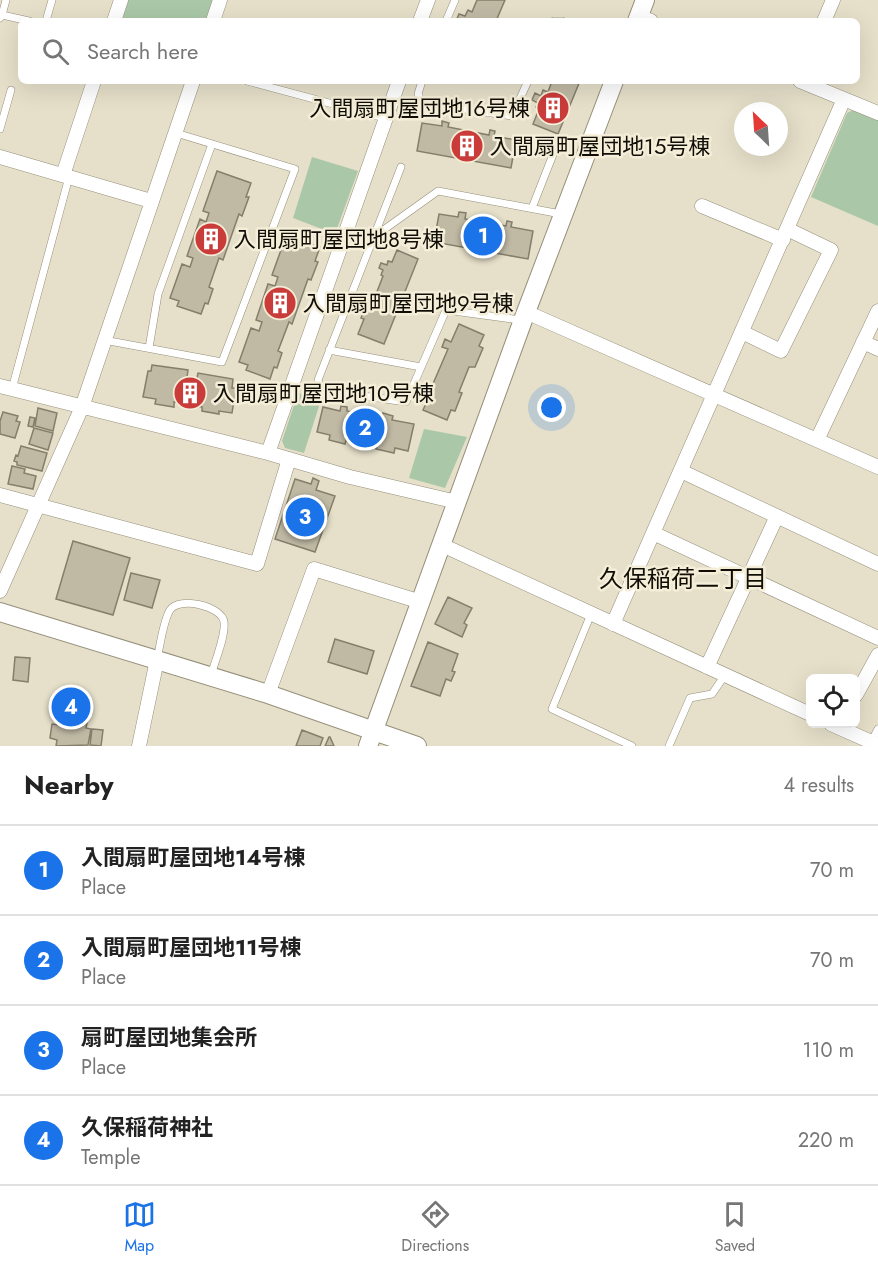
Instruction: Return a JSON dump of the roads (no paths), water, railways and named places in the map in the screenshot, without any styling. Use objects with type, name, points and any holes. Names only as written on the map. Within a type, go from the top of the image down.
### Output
[{"type":"street","points":[[115,18],[121,0]]},
{"type":"street","points":[[214,18],[220,0]]},
{"type":"street","points":[[421,18],[428,0]]},
{"type":"street","points":[[825,18],[833,0]]},
{"type":"street","points":[[66,176],[93,84]]},
{"type":"street","points":[[0,591],[82,407],[192,84]]},
{"type":"street","points":[[268,453],[398,84]]},
{"type":"street","points":[[372,738],[524,316],[613,84]]},
{"type":"street","points":[[807,84],[878,112]]},
{"type":"street","points":[[613,624],[844,99]]},
{"type":"street","points":[[0,157],[151,201]]},
{"type":"street","points":[[702,206],[831,250],[781,351],[742,332]]},
{"type":"street","points":[[817,440],[878,310]]},
{"type":"street","points":[[524,316],[715,395],[878,467]]},
{"type":"street","points":[[863,342],[878,349]]},
{"type":"street","points":[[6,387],[268,453],[350,477],[457,502]]},
{"type":"street","points":[[0,495],[257,564],[289,459]]},
{"type":"street","points":[[681,471],[878,564]]},
{"type":"street","points":[[707,667],[777,516]]},
{"type":"street","points":[[653,533],[878,638]]},
{"type":"street","points":[[442,545],[806,712]]},
{"type":"street","points":[[268,694],[314,569],[421,602]]},
{"type":"street","points":[[0,612],[268,694],[372,738],[417,746]]},
{"type":"street","points":[[860,686],[878,655]]},
{"type":"street","points":[[139,746],[157,660]]},
{"type":"street","points":[[842,728],[874,744]]},
{"type":"lane","points":[[6,0],[1,16],[18,19]]},
{"type":"lane","points":[[47,18],[52,0]]},
{"type":"lane","points":[[447,18],[455,0]]},
{"type":"lane","points":[[258,84],[385,118]]},
{"type":"lane","points":[[421,84],[418,94],[422,103],[512,117],[527,84]]},
{"type":"lane","points":[[0,129],[11,90]]},
{"type":"lane","points":[[104,340],[222,362],[295,169],[175,133]]},
{"type":"lane","points":[[149,348],[158,294],[212,144]]},
{"type":"lane","points":[[532,208],[556,147]]},
{"type":"lane","points":[[401,167],[318,380],[321,390],[406,402],[446,310],[524,316]]},
{"type":"lane","points":[[6,387],[66,176]]},
{"type":"lane","points":[[374,237],[438,191],[564,214]]},
{"type":"lane","points":[[329,350],[421,367]]},
{"type":"lane","points":[[157,660],[167,617],[170,610],[177,604],[186,602],[216,610],[222,615],[224,630],[211,676]]},
{"type":"lane","points":[[591,614],[552,709],[633,746]]},
{"type":"lane","points":[[669,746],[690,698],[712,694],[725,675]]},
{"type":"lane","points":[[874,744],[878,729]]},
{"type":"place","name":"入間扇町屋団地16号棟","points":[[553,108]]},
{"type":"place","name":"入間扇町屋団地15号棟","points":[[467,146]]},
{"type":"place","name":"入間扇町屋団地14号棟","points":[[483,236]]},
{"type":"place","name":"入間扇町屋団地8号棟","points":[[211,239]]},
{"type":"place","name":"入間扇町屋団地9号棟","points":[[280,303]]},
{"type":"place","name":"入間扇町屋団地10号棟","points":[[190,393]]},
{"type":"place","name":"入間扇町屋団地11号棟","points":[[365,428]]},
{"type":"place","name":"扇町屋団地集会所","points":[[305,517]]},
{"type":"place","name":"久保稲荷神社","points":[[71,707]]},
{"type":"district","name":"久保稲荷二丁目","points":[[683,579]]}]
